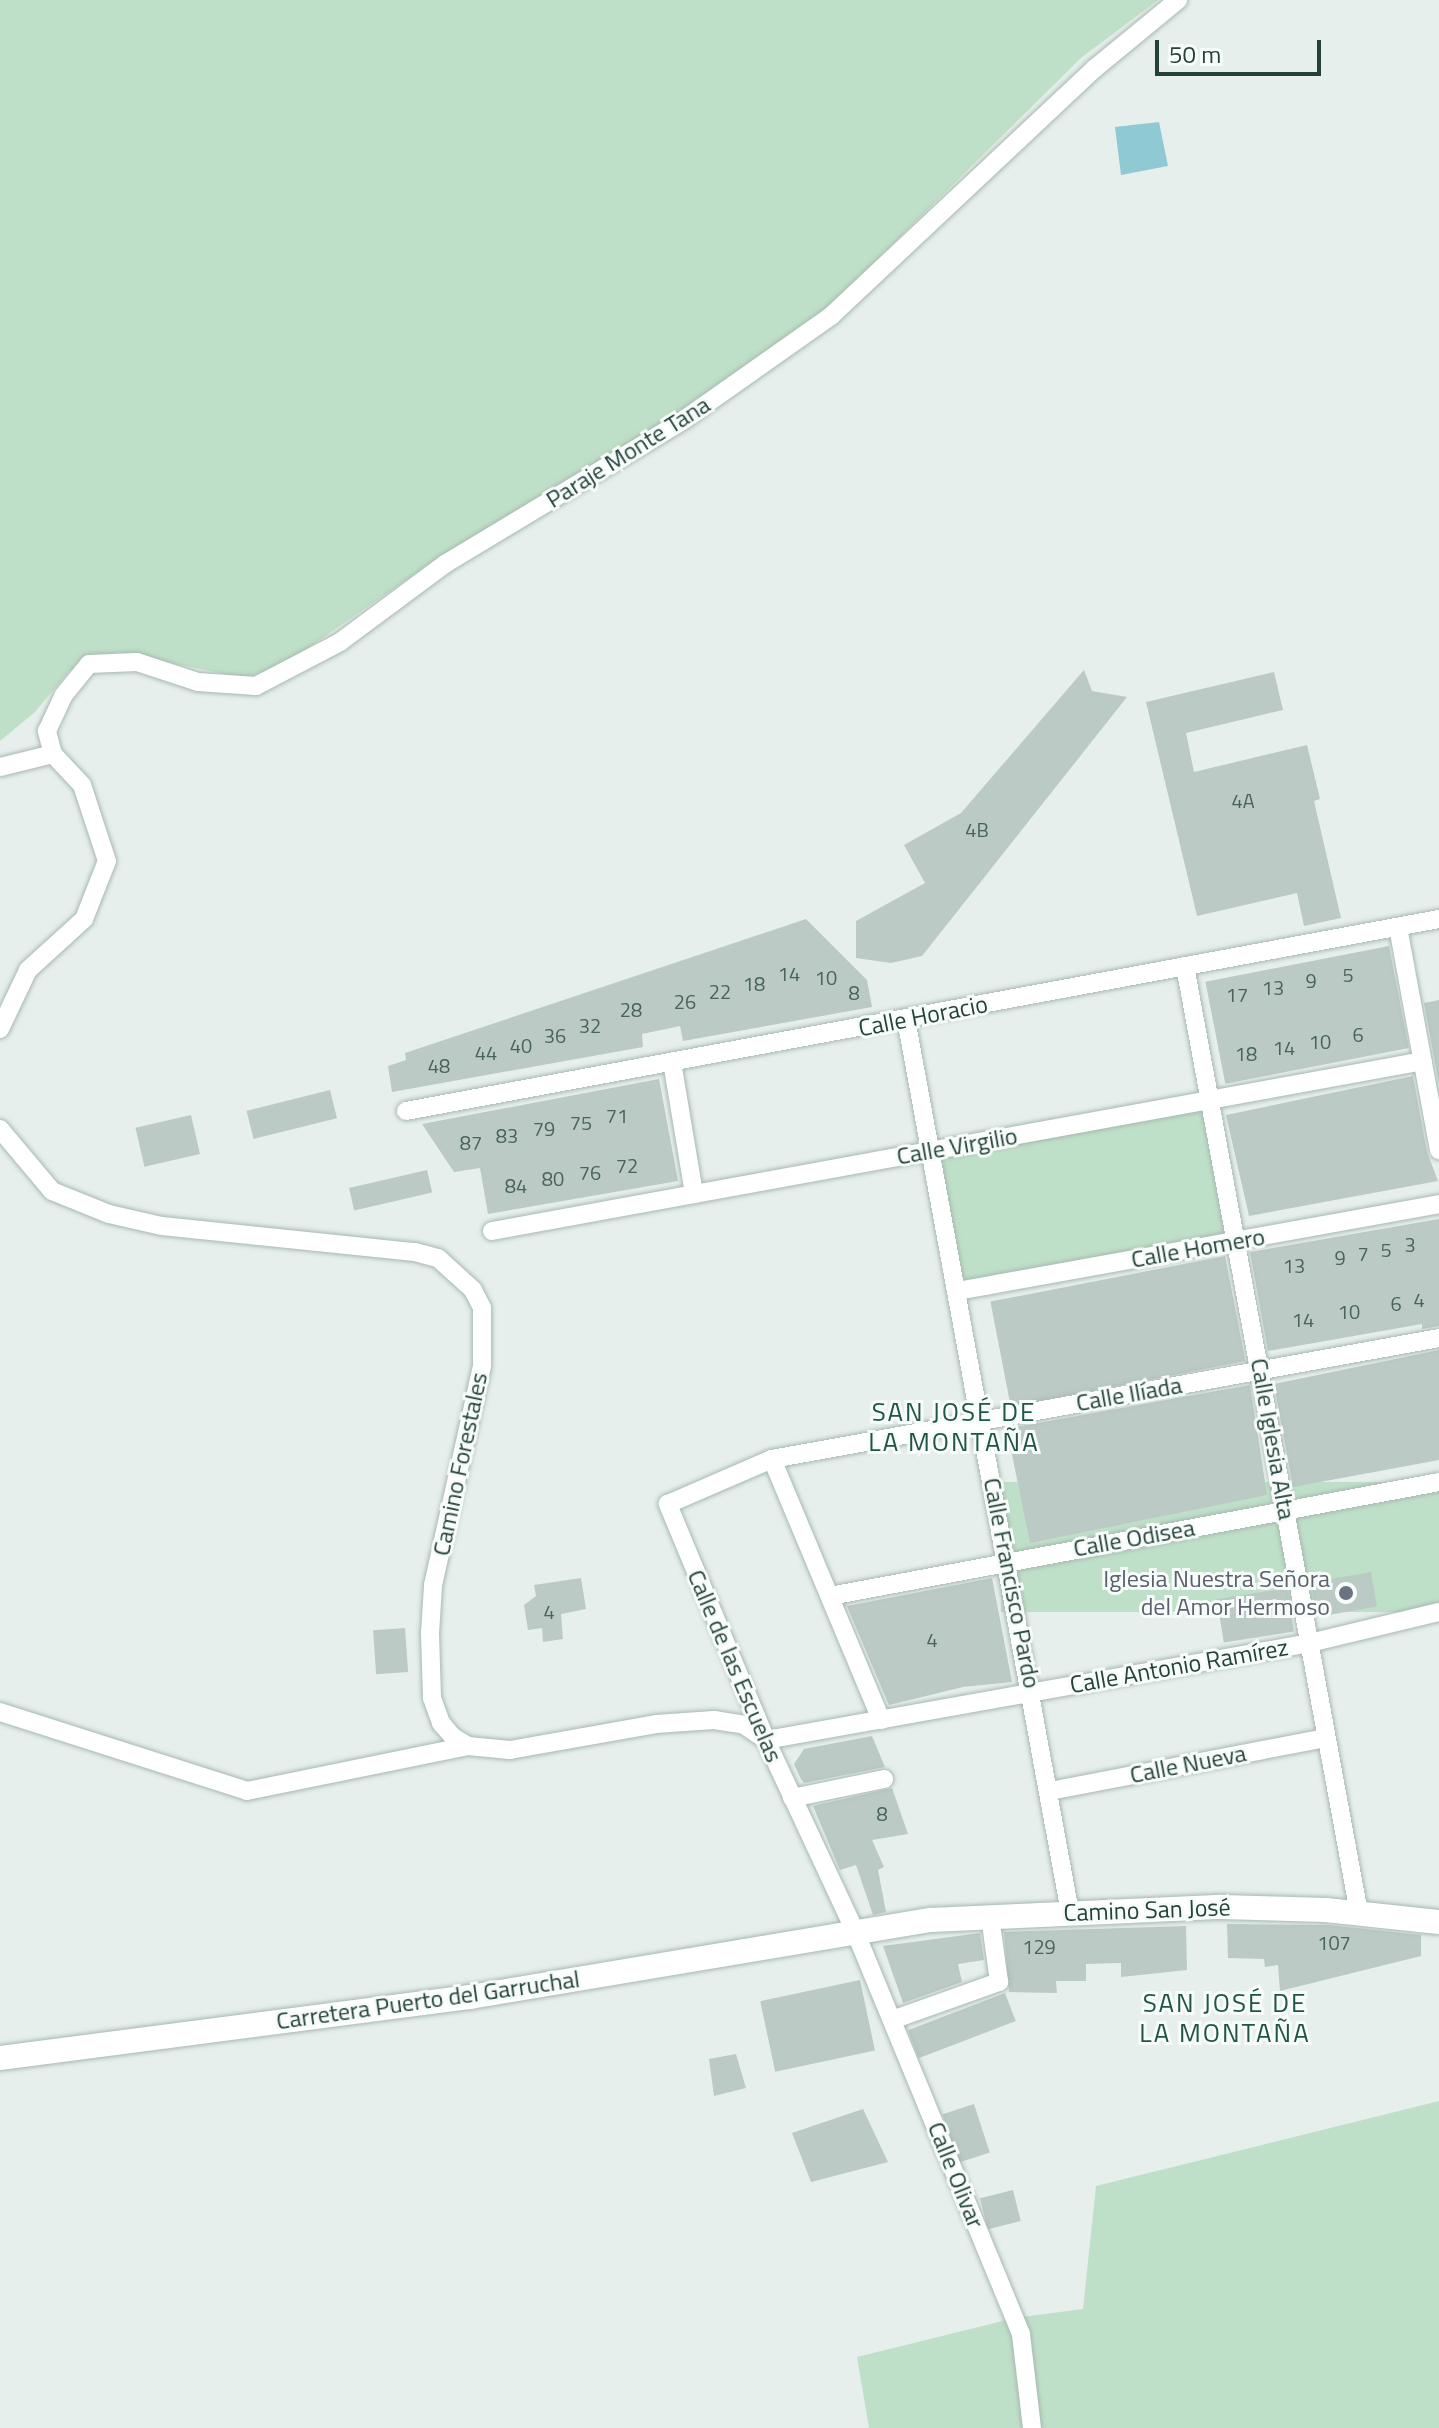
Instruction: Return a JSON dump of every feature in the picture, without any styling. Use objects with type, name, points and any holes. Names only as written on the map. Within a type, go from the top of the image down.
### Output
[{"type":"main road","name":"Camino San José","points":[[854,1929],[990,1916],[1222,1907],[1359,1913],[1439,1922]]},
{"type":"main road","name":"Carretera Puerto del Garruchal","points":[[0,2058],[470,1997],[854,1929]]},
{"type":"street","name":"Paraje Monte Tana","points":[[53,754],[47,731],[63,696],[89,664],[137,662],[198,682],[256,686],[340,642],[445,564],[685,419],[831,316],[1094,69],[1178,0]]},
{"type":"street","points":[[0,767],[53,754],[82,785],[107,861],[84,919],[28,970],[0,1029]]},
{"type":"street","name":"Calle Horacio","points":[[406,1111],[1439,919]]},
{"type":"street","points":[[1398,927],[1439,1150]]},
{"type":"street","name":"Calle Iglesia Alta","points":[[1185,966],[1359,1913]]},
{"type":"street","name":"Calle Francisco Pardo","points":[[906,1019],[1033,1693],[1070,1913]]},
{"type":"street","name":"Calle Virgilio","points":[[492,1231],[1423,1061]]},
{"type":"street","points":[[672,1062],[694,1194]]},
{"type":"street","name":"Camino Forestales","points":[[0,1129],[52,1191],[109,1214],[162,1226],[415,1252],[438,1258],[473,1290],[482,1308],[482,1366],[433,1586],[430,1634],[435,1709],[441,1723],[468,1746]]},
{"type":"street","name":"Calle Homero","points":[[957,1291],[1439,1204]]},
{"type":"street","name":"Calle Ilíada","points":[[772,1459],[1439,1338]]},
{"type":"street","points":[[772,1459],[881,1720]]},
{"type":"street","name":"Calle de las Escuelas","points":[[772,1459],[668,1504],[766,1740],[854,1929]]},
{"type":"street","name":"Calle Odisea","points":[[830,1596],[1439,1482]]},
{"type":"street","name":"Calle Antonio Ramírez","points":[[766,1740],[1310,1643],[1439,1612]]},
{"type":"street","points":[[0,1712],[247,1791],[468,1746],[510,1750],[656,1724],[714,1720],[744,1725],[766,1740]]},
{"type":"street","name":"Calle Nueva","points":[[1050,1791],[1325,1738]]},
{"type":"street","points":[[792,1798],[884,1779]]},
{"type":"street","points":[[892,2020],[999,1982],[990,1916]]},
{"type":"street","name":"Calle Olivar","points":[[854,1929],[1021,2334],[1032,2428]]},
{"type":"green space","points":[[0,0],[1158,0],[1081,58],[829,307],[719,390],[435,560],[282,666],[244,678],[119,652],[69,671],[35,712],[0,741]]},
{"type":"green space","points":[[1210,1100],[1235,1241],[955,1290],[930,1149]]},
{"type":"green space","points":[[1001,1482],[1439,1482],[1439,1612],[1001,1612]]},
{"type":"green space","points":[[1439,2101],[1439,2428],[869,2428],[857,2357],[1015,2318],[1083,2309],[1096,2186]]},
{"type":"water","points":[[1159,122],[1168,166],[1121,175],[1115,127]]},
{"type":"building","points":[[1084,670],[1092,691],[1127,697],[922,956],[891,963],[856,958],[856,921],[925,883],[904,845],[961,813]]},
{"type":"building","points":[[1274,672],[1283,710],[1186,733],[1194,772],[1307,745],[1320,799],[1314,801],[1341,918],[1304,926],[1297,893],[1197,916],[1146,702]]},
{"type":"building","points":[[806,919],[867,980],[872,1007],[683,1041],[680,1026],[642,1034],[643,1047],[392,1092],[388,1066],[406,1060],[405,1053]]},
{"type":"building","points":[[1389,946],[1409,1048],[1225,1084],[1205,982]]},
{"type":"building","points":[[1439,1000],[1439,1084],[1424,1003]]},
{"type":"building","points":[[1413,1076],[1427,1152],[1438,1181],[1249,1216],[1226,1115]]},
{"type":"building","points":[[659,1079],[678,1181],[488,1214],[480,1168],[454,1172],[422,1124]]},
{"type":"building","points":[[330,1090],[337,1118],[254,1139],[247,1111]]},
{"type":"building","points":[[191,1115],[200,1154],[144,1167],[135,1128]]},
{"type":"building","points":[[427,1170],[432,1192],[354,1210],[349,1188]]},
{"type":"building","points":[[1439,1219],[1439,1326],[1422,1329],[1422,1324],[1268,1351],[1250,1252]]},
{"type":"building","points":[[1225,1256],[1245,1361],[1011,1407],[990,1302]]},
{"type":"building","points":[[1439,1350],[1439,1460],[1293,1487],[1274,1384]]},
{"type":"building","points":[[1250,1385],[1267,1495],[1030,1543],[1008,1435],[1011,1428]]},
{"type":"building","name":"Iglesia Nuestra Señora del Amor Hermoso","points":[[1371,1572],[1377,1606],[1317,1617],[1311,1583]]},
{"type":"building","points":[[581,1578],[586,1609],[561,1614],[563,1639],[543,1642],[542,1628],[528,1630],[524,1605],[536,1596],[534,1585]]},
{"type":"building","points":[[992,1578],[1012,1682],[963,1687],[889,1705],[847,1606]]},
{"type":"building","points":[[1287,1588],[1294,1631],[1224,1643],[1217,1599]]},
{"type":"building","points":[[405,1628],[408,1672],[376,1674],[373,1630]]},
{"type":"building","points":[[872,1736],[885,1767],[804,1783],[801,1779],[794,1764],[804,1749]]},
{"type":"building","points":[[892,1788],[908,1834],[872,1840],[884,1867],[878,1870],[886,1912],[873,1915],[856,1865],[840,1870],[813,1806]]},
{"type":"building","points":[[1227,1924],[1329,1925],[1421,1935],[1421,1956],[1280,1991],[1278,1965],[1265,1967],[1264,1959],[1228,1958]]},
{"type":"building","points":[[1186,1926],[1187,1970],[1121,1977],[1121,1963],[1086,1964],[1086,1981],[1056,1981],[1057,1993],[1009,1992],[1004,1932]]},
{"type":"building","points":[[980,1933],[984,1960],[958,1964],[962,1982],[903,2003],[883,1946]]},
{"type":"building","points":[[860,1980],[875,2050],[775,2072],[760,2001]]},
{"type":"building","points":[[1005,1993],[1016,2021],[919,2058],[908,2030]]},
{"type":"building","points":[[736,2054],[746,2088],[714,2096],[709,2059]]},
{"type":"building","points":[[974,2104],[990,2153],[958,2163],[943,2114]]},
{"type":"building","points":[[863,2109],[888,2162],[811,2182],[792,2133]]},
{"type":"building","points":[[1013,2190],[1021,2221],[988,2229],[980,2198]]},
{"type":"place","name":"Iglesia Nuestra Señora del Amor Hermoso","points":[[1346,1593]]},
{"type":"district","name":"SAN JOSÉ DE LA MONTAÑA","points":[[954,1427]]},
{"type":"district","name":"SAN JOSÉ DE LA MONTAÑA","points":[[1225,2018]]}]
